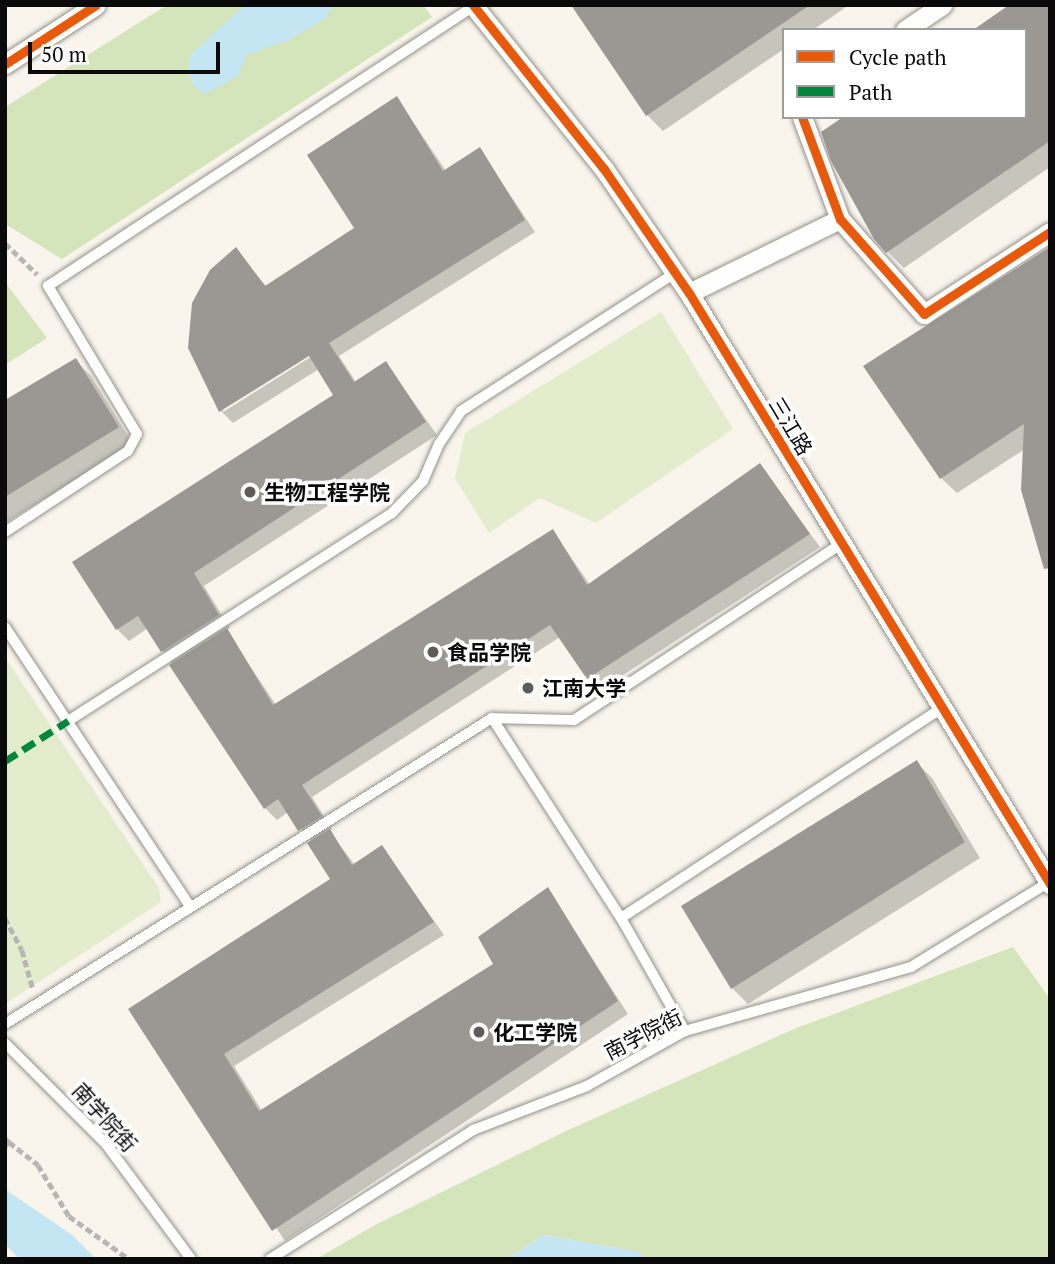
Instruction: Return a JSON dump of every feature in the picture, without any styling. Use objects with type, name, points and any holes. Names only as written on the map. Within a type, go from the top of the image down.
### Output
[{"type":"street","points":[[5,64],[96,5]]},
{"type":"street","points":[[908,28],[942,5]]},
{"type":"street","name":"三江路","points":[[474,6],[604,169],[689,293],[1049,883]]},
{"type":"street","points":[[803,119],[840,219],[924,314],[1050,232]]},
{"type":"street","points":[[689,293],[840,219]]},
{"type":"lane","points":[[5,532],[128,451],[136,434],[48,286],[474,6]]},
{"type":"lane","points":[[68,721],[391,514],[424,481],[439,444],[461,411],[675,273]]},
{"type":"lane","points":[[5,1024],[492,718],[574,720],[842,543]]},
{"type":"lane","points":[[5,627],[190,907]]},
{"type":"lane","points":[[621,918],[942,708]]},
{"type":"lane","points":[[492,718],[621,918],[685,1031]]},
{"type":"lane","name":"南学院街","points":[[270,1259],[473,1130],[587,1086],[685,1031],[911,967],[1049,883]]},
{"type":"lane","name":"南学院街","points":[[5,1043],[106,1144],[191,1259]]},
{"type":"path","points":[[5,243],[48,286]]},
{"type":"path","points":[[5,918],[22,950],[37,1004]]},
{"type":"path","points":[[6,1142],[38,1165],[69,1216],[129,1259]]},
{"type":"green space","points":[[167,5],[423,5],[432,17],[62,259],[5,224],[5,107]]},
{"type":"green space","points":[[5,282],[47,338],[5,365]]},
{"type":"green space","points":[[661,312],[733,429],[596,523],[540,498],[489,533],[455,478],[465,433]]},
{"type":"green space","points":[[5,657],[159,888],[161,902],[5,1004]]},
{"type":"green space","points":[[1013,947],[1050,999],[1050,1259],[644,1259],[638,1252],[544,1235],[506,1259],[316,1259],[377,1224],[566,1131],[794,1029]]},
{"type":"water","points":[[245,5],[335,5],[326,18],[289,40],[246,55],[238,76],[205,94],[193,85],[188,69],[191,54]]},
{"type":"water","points":[[5,1189],[72,1235],[96,1259],[19,1259],[5,1244]]},
{"type":"water","points":[[544,1235],[639,1252],[644,1259],[506,1259]]},
{"type":"building","points":[[571,5],[810,5],[646,116]]},
{"type":"building","points":[[1009,5],[1050,5],[1050,141],[886,253],[874,239],[831,161],[821,132],[840,119],[1027,119],[1027,28],[976,28]]},
{"type":"building","name":"生物工程学院","points":[[397,96],[443,171],[480,147],[525,220],[329,343],[354,382],[386,361],[426,422],[194,573],[219,615],[161,652],[138,616],[116,630],[72,562],[333,395],[309,356],[219,412],[188,348],[192,303],[210,270],[236,247],[265,286],[354,228],[307,155]]},
{"type":"building","points":[[1050,247],[1050,568],[1044,569],[1021,490],[1024,424],[940,479],[863,366]]},
{"type":"building","points":[[76,358],[119,427],[5,497],[5,400]]},
{"type":"building","name":"食品学院","points":[[760,463],[810,534],[587,679],[550,625],[302,785],[322,816],[298,831],[278,799],[264,809],[169,665],[227,628],[273,705],[553,529],[587,585]]},
{"type":"building","points":[[917,760],[965,842],[731,989],[681,906]]},
{"type":"building","name":"化工学院","points":[[330,829],[352,865],[382,845],[434,922],[224,1054],[259,1111],[493,964],[478,937],[548,887],[618,1001],[272,1231],[128,1009],[330,879],[307,843]]},
{"type":"marked path","points":[[5,761],[68,721]]},
{"type":"cycle path","points":[[5,64],[96,5]]},
{"type":"cycle path","points":[[473,5],[604,169],[689,293],[1050,884]]},
{"type":"cycle path","points":[[803,119],[840,219],[924,314],[1050,232]]},
{"type":"place","name":"生物工程学院","points":[[250,492]]},
{"type":"place","name":"食品学院","points":[[433,652]]},
{"type":"place","name":"江南大学","points":[[528,688]]},
{"type":"place","name":"化工学院","points":[[479,1032]]}]
